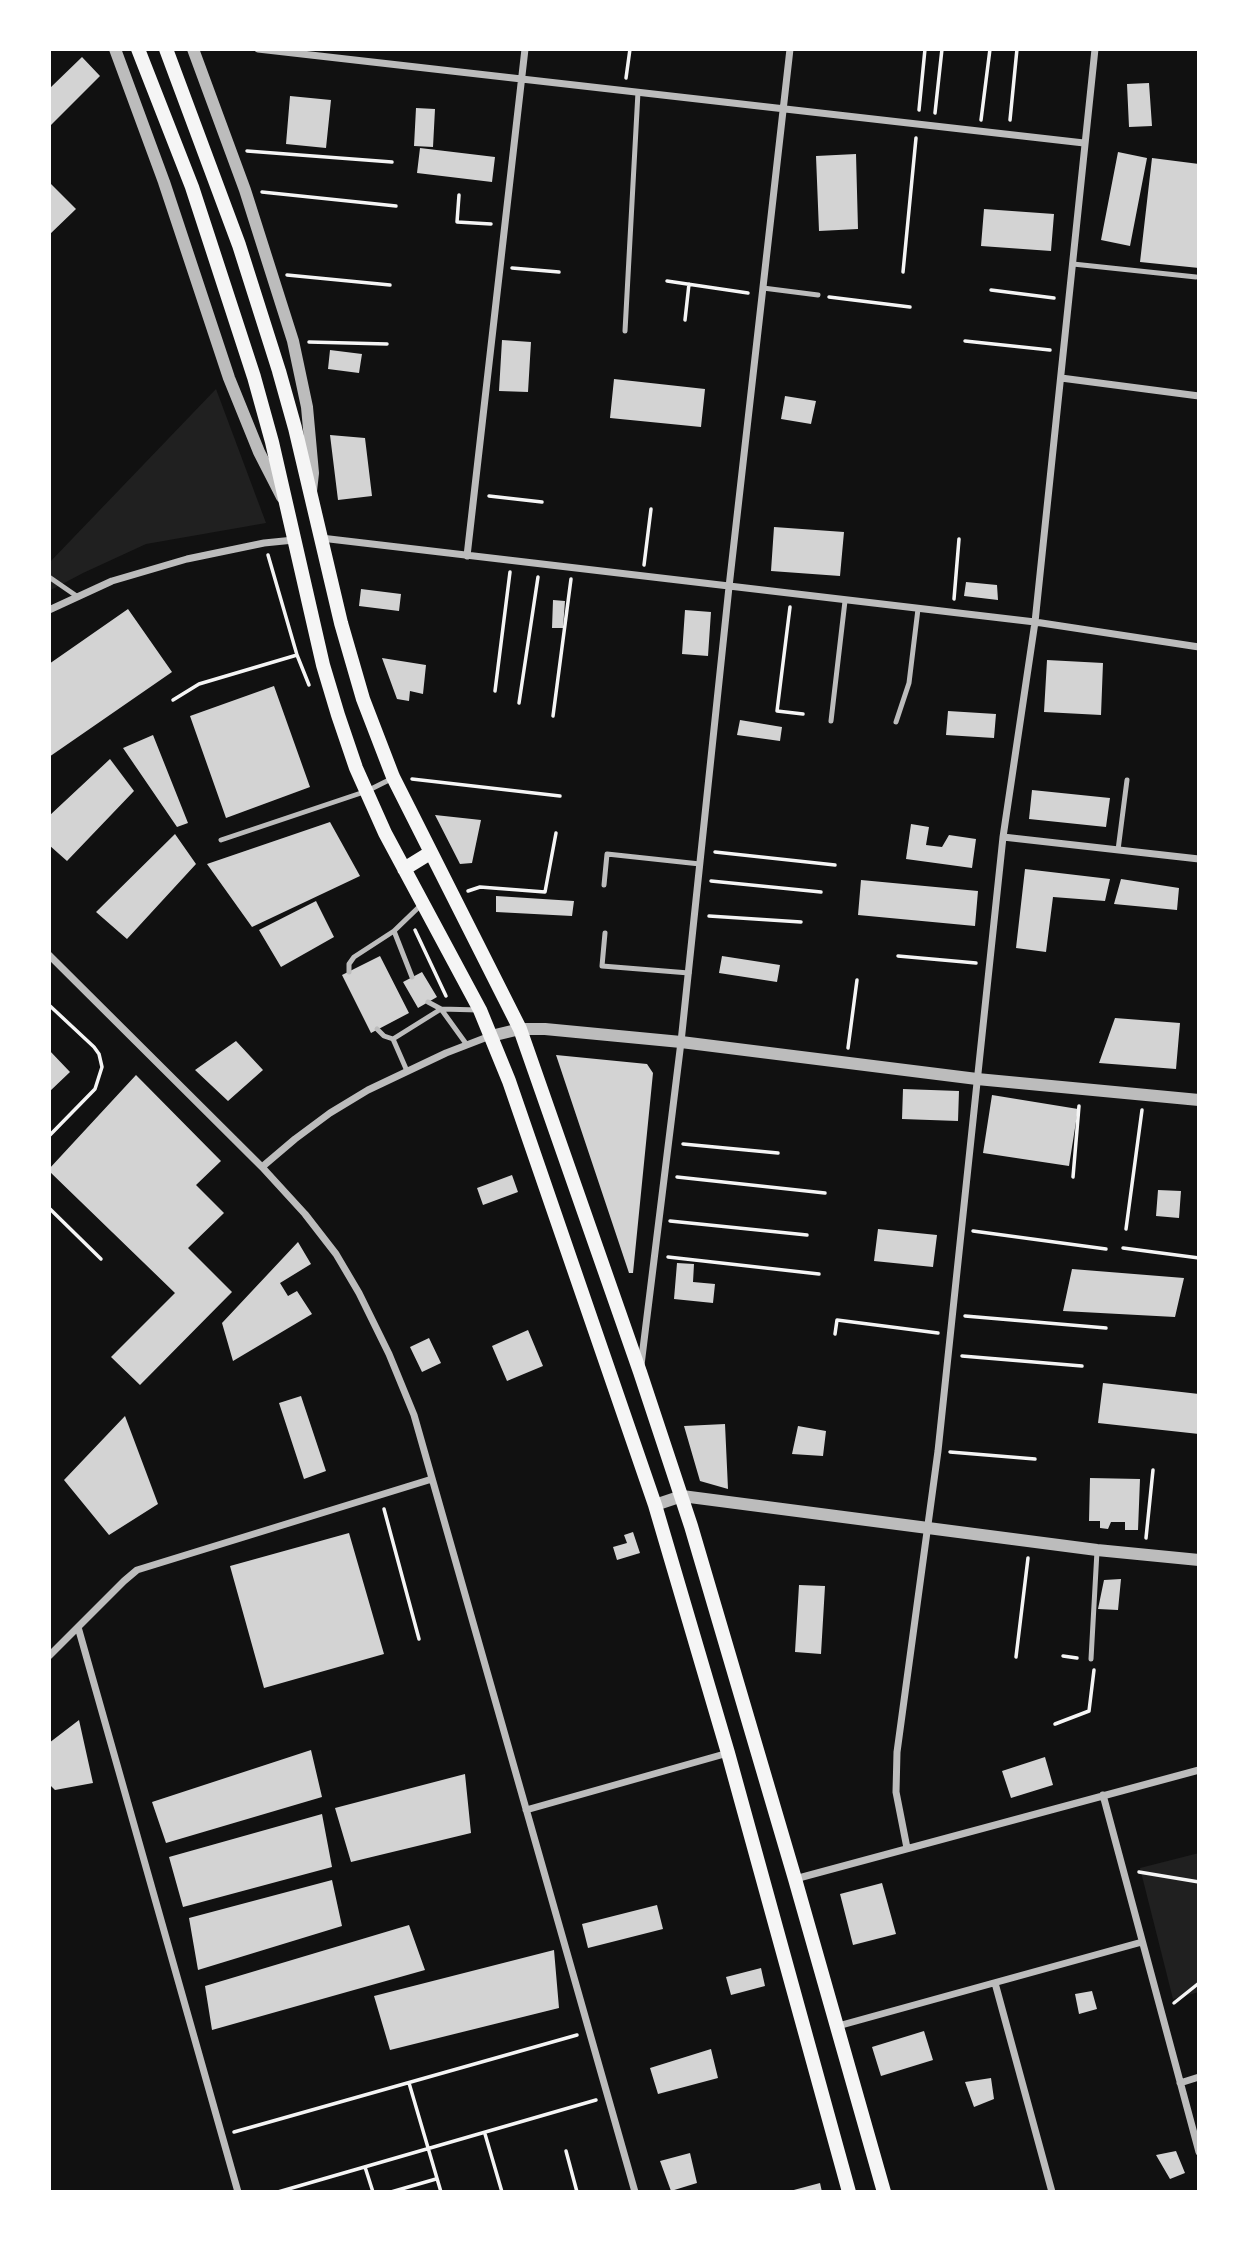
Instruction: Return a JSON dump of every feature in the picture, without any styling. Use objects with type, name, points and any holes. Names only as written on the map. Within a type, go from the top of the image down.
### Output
[{"type":"main road","points":[[138,49],[187,174],[235,313],[254,377],[323,665],[338,715],[366,791],[491,1036],[509,1081],[655,1505],[849,2192]]},
{"type":"main road","points":[[166,49],[239,245],[292,417],[341,623],[363,699],[393,777],[520,1029],[682,1496],[884,2192]]},
{"type":"main road","points":[[404,869],[430,853]]},
{"type":"street","points":[[115,49],[164,182],[233,390],[259,452],[287,506]]},
{"type":"street","points":[[193,49],[245,190],[293,341],[305,395],[312,446],[311,499]]},
{"type":"street","points":[[258,49],[1084,143]]},
{"type":"street","points":[[467,556],[526,49]]},
{"type":"street","points":[[640,1372],[689,973],[729,587],[790,49]]},
{"type":"street","points":[[907,1848],[896,1792],[897,1752],[939,1451],[1003,837],[1035,622],[1095,49]]},
{"type":"street","points":[[1061,379],[1199,397]]},
{"type":"street","points":[[321,538],[1035,622],[1199,647]]},
{"type":"street","points":[[49,610],[112,581],[187,559],[264,543],[294,540]]},
{"type":"street","points":[[1003,837],[1199,859]]},
{"type":"street","points":[[49,955],[262,1167],[305,1214],[336,1254],[389,1354],[414,1415],[635,2192]]},
{"type":"street","points":[[262,1167],[330,1113],[368,1090],[467,1045],[520,1029],[534,1028],[681,1042],[977,1079],[1199,1100]]},
{"type":"street","points":[[49,1656],[137,1570],[432,1479]]},
{"type":"street","points":[[655,1505],[682,1496],[1097,1550],[1199,1560]]},
{"type":"street","points":[[78,1627],[238,2192]]},
{"type":"street","points":[[526,1810],[727,1754]]},
{"type":"street","points":[[795,1879],[1199,1770]]},
{"type":"street","points":[[1103,1796],[1199,2152]]},
{"type":"street","points":[[837,2026],[1142,1942]]},
{"type":"street","points":[[995,1983],[1052,2192]]},
{"type":"street","points":[[1180,2082],[1199,2077]]},
{"type":"lane","points":[[625,331],[638,92]]},
{"type":"lane","points":[[1073,264],[1196,277]]},
{"type":"lane","points":[[762,291],[818,295]]},
{"type":"lane","points":[[49,577],[78,597]]},
{"type":"lane","points":[[831,720],[845,601]]},
{"type":"lane","points":[[896,722],[909,683],[918,609]]},
{"type":"lane","points":[[221,840],[366,791],[393,777]]},
{"type":"lane","points":[[1118,850],[1127,780]]},
{"type":"lane","points":[[604,885],[607,854],[700,864]]},
{"type":"lane","points":[[349,972],[349,964],[354,957],[394,931],[422,904]]},
{"type":"lane","points":[[394,931],[412,977]]},
{"type":"lane","points":[[605,933],[602,966],[689,973]]},
{"type":"lane","points":[[428,1002],[441,1009],[467,1045]]},
{"type":"lane","points":[[393,1039],[441,1009],[480,1010]]},
{"type":"lane","points":[[377,1029],[393,1039],[407,1071]]},
{"type":"lane","points":[[1091,1659],[1097,1550]]},
{"type":"path","points":[[625,90],[630,49]]},
{"type":"path","points":[[903,272],[925,49]]},
{"type":"path","points":[[934,125],[942,49]]},
{"type":"path","points":[[980,131],[990,49]]},
{"type":"path","points":[[1008,134],[1017,49]]},
{"type":"path","points":[[230,149],[392,162]]},
{"type":"path","points":[[245,190],[396,206]]},
{"type":"path","points":[[459,195],[457,222],[505,225]]},
{"type":"path","points":[[500,267],[559,272]]},
{"type":"path","points":[[272,273],[390,285]]},
{"type":"path","points":[[667,281],[762,291]]},
{"type":"path","points":[[685,320],[689,284]]},
{"type":"path","points":[[990,290],[1070,300]]},
{"type":"path","points":[[818,295],[910,307]]},
{"type":"path","points":[[293,341],[387,344]]},
{"type":"path","points":[[965,341],[1064,352]]},
{"type":"path","points":[[474,494],[542,502]]},
{"type":"path","points":[[643,577],[651,509]]},
{"type":"path","points":[[953,613],[959,539]]},
{"type":"path","points":[[173,700],[206,682],[298,655],[264,543]]},
{"type":"path","points":[[495,691],[511,562]]},
{"type":"path","points":[[519,703],[539,565]]},
{"type":"path","points":[[553,716],[572,569]]},
{"type":"path","points":[[791,594],[777,711],[803,714]]},
{"type":"path","points":[[393,777],[559,796]]},
{"type":"path","points":[[454,897],[480,887],[545,892],[556,833]]},
{"type":"path","points":[[702,850],[835,865]]},
{"type":"path","points":[[698,879],[821,892]]},
{"type":"path","points":[[695,915],[801,922]]},
{"type":"path","points":[[898,956],[990,964]]},
{"type":"path","points":[[845,1062],[857,980]]},
{"type":"path","points":[[49,1005],[94,1047],[102,1067],[95,1089],[49,1136]]},
{"type":"path","points":[[1073,1177],[1080,1089]]},
{"type":"path","points":[[1126,1229],[1144,1095]]},
{"type":"path","points":[[669,1142],[778,1153]]},
{"type":"path","points":[[665,1175],[825,1193]]},
{"type":"path","points":[[49,1208],[101,1259]]},
{"type":"path","points":[[659,1220],[807,1235]]},
{"type":"path","points":[[962,1229],[1106,1249]]},
{"type":"path","points":[[1123,1248],[1199,1258]]},
{"type":"path","points":[[655,1256],[819,1274]]},
{"type":"path","points":[[953,1315],[1106,1328]]},
{"type":"path","points":[[835,1334],[837,1320],[951,1334]]},
{"type":"path","points":[[949,1354],[1082,1366]]},
{"type":"path","points":[[939,1451],[1035,1459]]},
{"type":"path","points":[[1145,1555],[1153,1470]]},
{"type":"path","points":[[380,1495],[419,1639]]},
{"type":"path","points":[[1016,1657],[1030,1541]]},
{"type":"path","points":[[1055,1724],[1089,1711],[1094,1669],[1091,1659]]},
{"type":"path","points":[[1123,1869],[1199,1882]]},
{"type":"path","points":[[1161,2013],[1199,1983]]},
{"type":"path","points":[[221,2136],[589,2032]]},
{"type":"path","points":[[409,2083],[441,2192]]},
{"type":"path","points":[[278,2192],[485,2134],[608,2096]]},
{"type":"path","points":[[485,2134],[502,2192]]},
{"type":"path","points":[[566,2151],[578,2192]]},
{"type":"path","points":[[365,2167],[373,2192]]},
{"type":"path","points":[[391,2192],[437,2179]]},
{"type":"shaded area","points":[[216,389],[266,523],[146,544],[49,591],[49,563]]},
{"type":"shaded area","points":[[1199,1853],[1199,1992],[1173,1999],[1140,1868]]},
{"type":"building","points":[[82,57],[100,76],[49,127],[49,89]]},
{"type":"building","points":[[1149,83],[1152,126],[1129,127],[1127,84]]},
{"type":"building","points":[[290,96],[331,100],[326,148],[286,144]]},
{"type":"building","points":[[416,108],[435,109],[433,147],[414,146]]},
{"type":"building","points":[[420,148],[495,157],[492,182],[417,173]]},
{"type":"building","points":[[1118,152],[1147,158],[1130,246],[1101,240]]},
{"type":"building","points":[[856,154],[858,229],[819,231],[816,156]]},
{"type":"building","points":[[1152,158],[1199,164],[1199,268],[1140,262]]},
{"type":"building","points":[[49,182],[76,209],[49,235]]},
{"type":"building","points":[[984,209],[1054,214],[1051,251],[981,246]]},
{"type":"building","points":[[502,340],[531,342],[528,392],[499,391]]},
{"type":"building","points":[[330,350],[362,354],[359,373],[328,369]]},
{"type":"building","points":[[614,379],[705,389],[701,427],[610,418]]},
{"type":"building","points":[[785,396],[816,401],[811,424],[781,419]]},
{"type":"building","points":[[330,435],[365,438],[372,496],[338,500]]},
{"type":"building","points":[[774,527],[844,532],[840,576],[771,571]]},
{"type":"building","points":[[966,582],[997,585],[998,600],[964,596]]},
{"type":"building","points":[[361,589],[401,594],[399,611],[359,606]]},
{"type":"building","points":[[553,600],[565,601],[563,628],[552,628]]},
{"type":"building","points":[[128,609],[172,672],[49,757],[49,664]]},
{"type":"building","points":[[685,610],[711,612],[708,656],[682,654]]},
{"type":"building","points":[[382,658],[426,665],[423,694],[410,691],[409,701],[397,699]]},
{"type":"building","points":[[1047,660],[1103,663],[1101,715],[1044,712]]},
{"type":"building","points":[[274,686],[310,787],[226,818],[190,716]]},
{"type":"building","points":[[948,711],[996,714],[994,738],[946,735]]},
{"type":"building","points":[[740,720],[782,727],[780,741],[737,735]]},
{"type":"building","points":[[153,735],[188,823],[177,827],[123,748]]},
{"type":"building","points":[[110,759],[134,791],[67,861],[49,845],[49,816]]},
{"type":"building","points":[[1032,790],[1110,798],[1106,827],[1029,819]]},
{"type":"building","points":[[435,815],[481,820],[472,863],[460,864]]},
{"type":"building","points":[[330,822],[360,876],[252,927],[207,864]]},
{"type":"building","points":[[911,824],[929,827],[926,845],[942,847],[949,835],[976,839],[972,868],[906,859]]},
{"type":"building","points":[[175,834],[196,864],[127,939],[96,912]]},
{"type":"building","points":[[1025,869],[1110,879],[1105,901],[1053,897],[1046,952],[1016,948]]},
{"type":"building","points":[[1121,879],[1179,888],[1177,910],[1114,904]]},
{"type":"building","points":[[861,880],[978,891],[975,926],[858,915]]},
{"type":"building","points":[[496,896],[574,901],[572,916],[496,912]]},
{"type":"building","points":[[316,901],[334,937],[281,967],[259,930]]},
{"type":"building","points":[[380,956],[409,1013],[371,1033],[342,975]]},
{"type":"building","points":[[722,956],[780,965],[777,982],[719,973]]},
{"type":"building","points":[[422,972],[437,997],[418,1008],[403,982]]},
{"type":"building","points":[[1115,1018],[1180,1023],[1176,1069],[1099,1063]]},
{"type":"building","points":[[236,1041],[263,1070],[228,1101],[195,1070]]},
{"type":"building","points":[[49,1050],[70,1072],[49,1092]]},
{"type":"building","points":[[556,1055],[647,1064],[653,1073],[633,1273],[629,1273]]},
{"type":"building","points":[[136,1075],[221,1161],[196,1185],[224,1213],[188,1248],[232,1292],[140,1385],[111,1357],[175,1293],[49,1171]]},
{"type":"building","points":[[903,1089],[959,1091],[958,1121],[902,1119]]},
{"type":"building","points":[[992,1095],[1078,1109],[1069,1166],[983,1153]]},
{"type":"building","points":[[512,1175],[518,1192],[483,1205],[477,1188]]},
{"type":"building","points":[[1158,1190],[1181,1191],[1179,1218],[1156,1216]]},
{"type":"building","points":[[878,1229],[937,1235],[933,1267],[874,1261]]},
{"type":"building","points":[[298,1242],[311,1264],[280,1283],[288,1296],[297,1291],[312,1314],[233,1361],[222,1323]]},
{"type":"building","points":[[677,1263],[694,1264],[693,1282],[715,1284],[713,1303],[674,1299]]},
{"type":"building","points":[[1072,1269],[1184,1278],[1175,1317],[1063,1311]]},
{"type":"building","points":[[528,1330],[543,1366],[507,1381],[492,1346]]},
{"type":"building","points":[[429,1338],[441,1363],[422,1372],[410,1347]]},
{"type":"building","points":[[1103,1383],[1199,1394],[1199,1434],[1098,1423]]},
{"type":"building","points":[[301,1396],[326,1471],[304,1479],[279,1403]]},
{"type":"building","points":[[125,1416],[158,1504],[109,1535],[64,1480]]},
{"type":"building","points":[[725,1424],[728,1489],[700,1481],[684,1426]]},
{"type":"building","points":[[798,1426],[826,1431],[823,1456],[792,1454]]},
{"type":"building","points":[[1090,1478],[1140,1479],[1138,1530],[1125,1530],[1125,1522],[1111,1522],[1108,1529],[1100,1528],[1100,1521],[1089,1521]]},
{"type":"building","points":[[633,1532],[640,1553],[617,1560],[613,1547],[627,1543],[624,1535]]},
{"type":"building","points":[[349,1533],[384,1654],[264,1688],[230,1566]]},
{"type":"building","points":[[1121,1579],[1118,1610],[1098,1609],[1104,1580]]},
{"type":"building","points":[[799,1585],[825,1586],[821,1654],[795,1652]]},
{"type":"building","points":[[79,1720],[93,1783],[55,1790],[49,1784],[49,1743]]},
{"type":"building","points":[[311,1750],[322,1797],[166,1843],[152,1802]]},
{"type":"building","points":[[1045,1757],[1053,1785],[1011,1798],[1002,1771]]},
{"type":"building","points":[[465,1774],[471,1833],[351,1862],[335,1808]]},
{"type":"building","points":[[322,1814],[332,1867],[183,1907],[169,1857]]},
{"type":"building","points":[[332,1880],[342,1926],[198,1970],[189,1918]]},
{"type":"building","points":[[882,1883],[896,1934],[853,1945],[840,1894]]},
{"type":"building","points":[[657,1905],[663,1929],[588,1948],[582,1924]]},
{"type":"building","points":[[409,1925],[425,1970],[212,2030],[205,1986]]},
{"type":"building","points":[[554,1950],[559,2008],[390,2050],[374,1996]]},
{"type":"building","points":[[761,1968],[765,1986],[731,1995],[726,1977]]},
{"type":"building","points":[[1092,1991],[1097,2009],[1079,2014],[1075,1994]]},
{"type":"building","points":[[924,2031],[933,2060],[881,2076],[872,2047]]},
{"type":"building","points":[[711,2049],[718,2078],[658,2094],[650,2068]]},
{"type":"building","points":[[991,2078],[994,2099],[974,2107],[965,2082]]},
{"type":"building","points":[[1176,2151],[1185,2173],[1170,2179],[1156,2155]]},
{"type":"building","points":[[690,2153],[697,2183],[671,2191],[660,2161]]},
{"type":"building","points":[[820,2183],[822,2192],[790,2192],[790,2191]]}]
